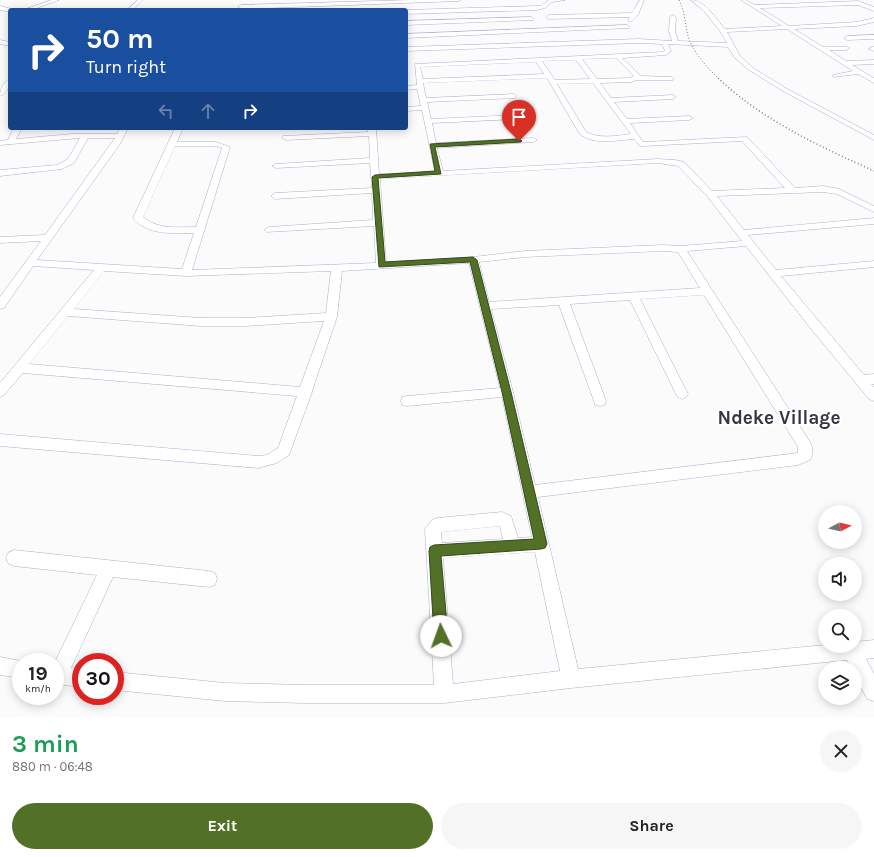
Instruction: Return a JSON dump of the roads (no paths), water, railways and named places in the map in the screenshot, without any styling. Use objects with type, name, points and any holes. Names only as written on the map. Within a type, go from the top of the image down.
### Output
[{"type":"street","points":[[32,8],[57,0]]},
{"type":"street","points":[[132,8],[141,0]]},
{"type":"street","points":[[244,0],[241,8],[459,0]]},
{"type":"street","points":[[408,12],[537,8],[543,7],[551,0],[563,0]]},
{"type":"street","points":[[625,35],[642,0]]},
{"type":"street","points":[[692,0],[706,10],[723,31],[737,57],[760,75],[874,138]]},
{"type":"street","points":[[742,0],[788,27],[820,49],[874,82]]},
{"type":"street","points":[[754,7],[858,3],[870,6],[874,9]]},
{"type":"street","points":[[453,11],[468,47]]},
{"type":"street","points":[[549,17],[634,15]]},
{"type":"street","points":[[673,17],[672,31],[676,43]]},
{"type":"street","points":[[408,23],[531,19]]},
{"type":"street","points":[[723,31],[788,27],[862,28],[874,20]]},
{"type":"street","points":[[862,28],[874,37]]},
{"type":"street","points":[[408,36],[576,30],[625,35],[664,42],[730,45]]},
{"type":"street","points":[[576,30],[589,42]]},
{"type":"street","points":[[408,49],[589,42],[625,35]]},
{"type":"street","points":[[847,38],[874,37]]},
{"type":"street","points":[[439,173],[416,66],[419,64],[664,54],[668,51],[664,42]]},
{"type":"street","points":[[820,49],[846,48]]},
{"type":"street","points":[[617,56],[638,76],[636,78]]},
{"type":"street","points":[[578,57],[637,136],[651,152],[681,164],[710,194],[816,327],[874,396]]},
{"type":"street","points":[[538,60],[553,82],[583,133],[596,138],[637,136]]},
{"type":"street","points":[[843,63],[874,62]]},
{"type":"street","points":[[835,76],[858,72]]},
{"type":"street","points":[[408,87],[420,84],[548,76]]},
{"type":"street","points":[[553,82],[636,78],[671,79]]},
{"type":"street","points":[[0,94],[8,84]]},
{"type":"street","points":[[423,100],[514,96]]},
{"type":"street","points":[[611,100],[673,97]]},
{"type":"street","points":[[408,109],[424,108]]},
{"type":"street","points":[[427,121],[518,117]]},
{"type":"street","points":[[626,121],[689,118]]},
{"type":"street","points":[[11,141],[17,130]]},
{"type":"street","points":[[72,136],[74,130]]},
{"type":"street","points":[[178,130],[138,218],[143,223],[153,228],[200,230]]},
{"type":"street","points":[[286,138],[372,131],[381,265]]},
{"type":"street","points":[[0,143],[122,132]]},
{"type":"street","points":[[0,305],[122,132]]},
{"type":"street","points":[[0,173],[59,167],[71,161],[86,136]]},
{"type":"street","points":[[432,146],[533,140]]},
{"type":"street","points":[[375,177],[498,171],[744,140],[792,190]]},
{"type":"street","points":[[173,144],[216,144],[226,147],[186,274]]},
{"type":"street","points":[[276,166],[374,160]]},
{"type":"street","points":[[710,194],[823,189],[834,191],[852,198],[874,209]]},
{"type":"street","points":[[276,196],[376,190]]},
{"type":"street","points":[[740,233],[874,221]]},
{"type":"street","points":[[269,230],[378,223]]},
{"type":"street","points":[[0,240],[48,238]]},
{"type":"street","points":[[30,263],[186,274],[337,268],[473,260],[525,254],[663,248],[681,249],[748,242]]},
{"type":"street","points":[[529,492],[798,459],[805,456],[805,446],[706,291],[681,249]]},
{"type":"street","points":[[473,260],[506,392],[571,679]]},
{"type":"street","points":[[774,273],[874,264]]},
{"type":"street","points":[[0,392],[102,267]]},
{"type":"street","points":[[0,440],[266,462],[277,458],[284,451],[306,392],[330,317],[337,268]]},
{"type":"street","points":[[485,306],[706,291]]},
{"type":"street","points":[[634,296],[682,394]]},
{"type":"street","points":[[563,301],[600,401]]},
{"type":"street","points":[[65,312],[201,322],[246,322],[330,317]]},
{"type":"street","points":[[19,368],[306,392]]},
{"type":"street","points":[[861,380],[874,379]]},
{"type":"street","points":[[406,401],[506,392]]},
{"type":"street","points":[[444,694],[433,529],[437,525],[502,519],[506,521],[512,546]]},
{"type":"street","points":[[434,551],[541,544]]},
{"type":"street","points":[[14,558],[209,579]]},
{"type":"street","points":[[64,661],[110,568]]},
{"type":"street","points":[[862,651],[874,649]]},
{"type":"street","points":[[124,682],[225,692],[305,694],[444,694],[571,679],[842,653]]},
{"type":"street","points":[[854,653],[874,692]]},
{"type":"street","points":[[0,666],[12,668]]},
{"type":"railway","points":[[679,0],[684,14],[690,42],[705,65],[718,78]]},
{"type":"railway","points":[[718,78],[753,107],[792,131],[874,171]]},
{"type":"district","name":"Ndeke Village","points":[[779,418]]}]
